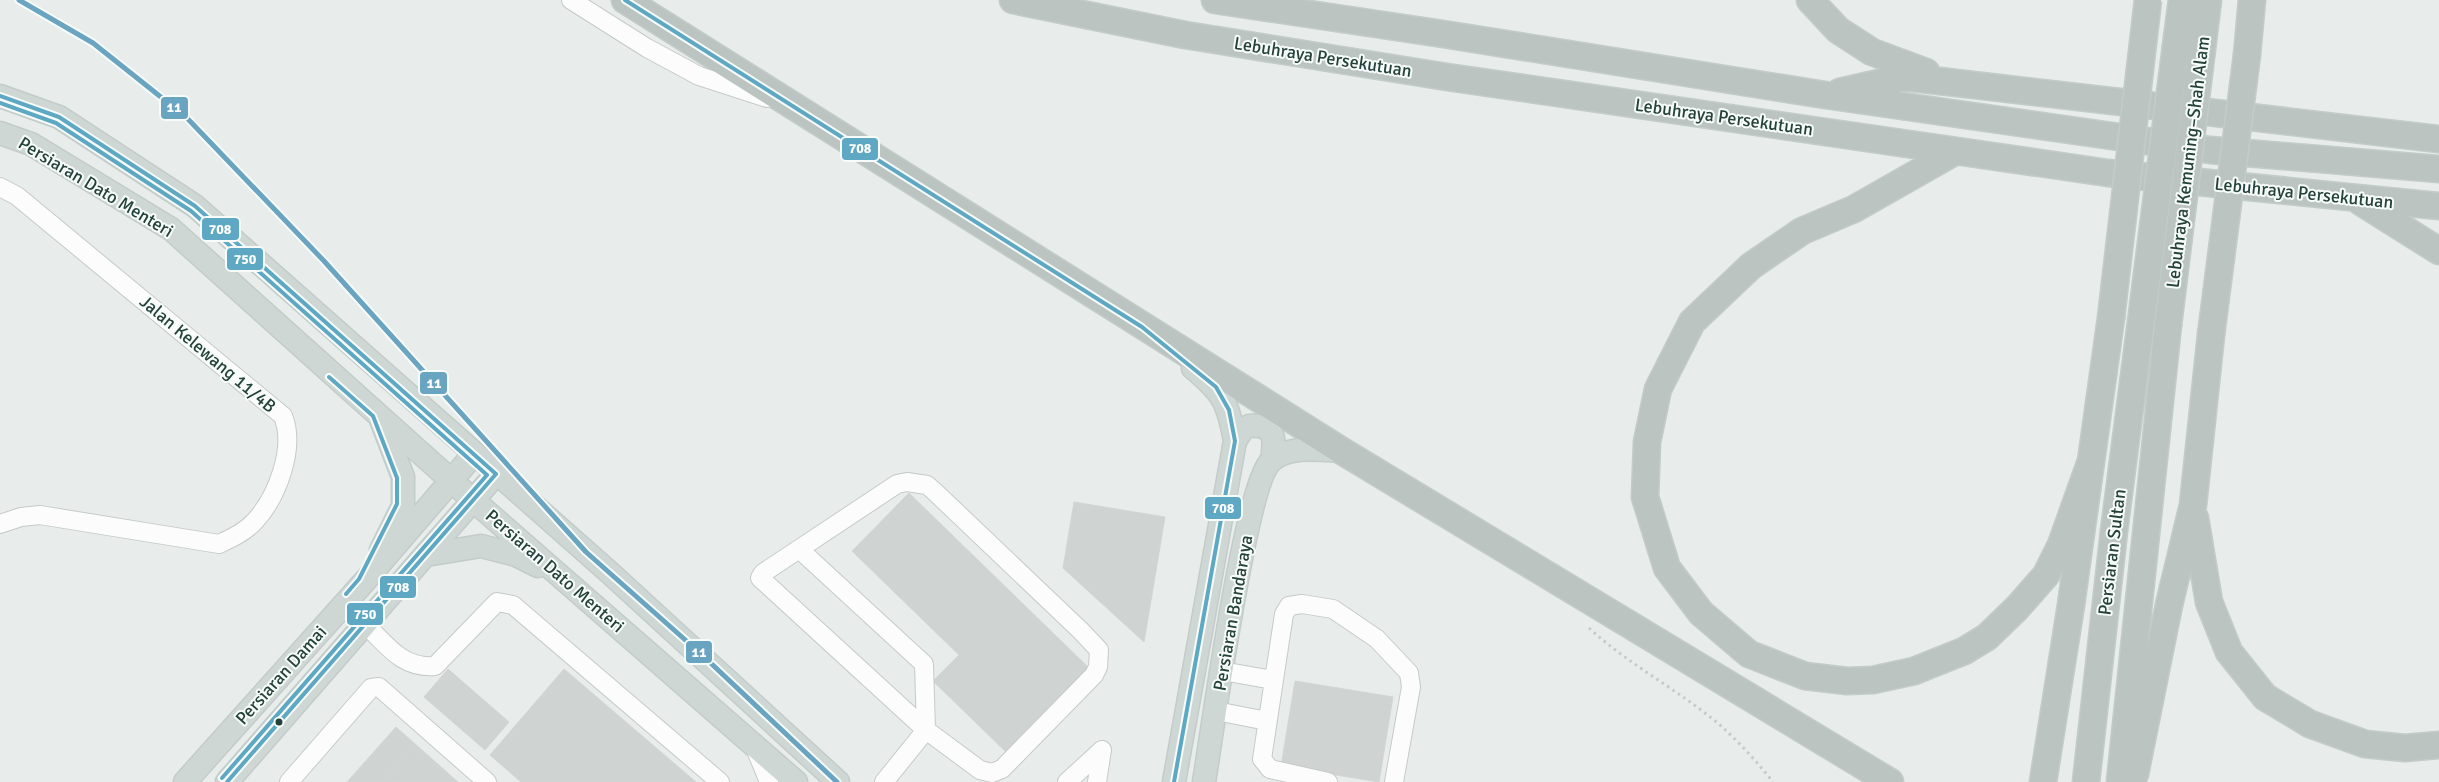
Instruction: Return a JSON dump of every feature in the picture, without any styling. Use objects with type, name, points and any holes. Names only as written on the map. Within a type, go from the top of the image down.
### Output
[{"type":"highway","points":[[625,0],[799,108],[1142,327],[1342,451],[1890,782]]},
{"type":"highway","name":"Lebuhraya Persekutuan","points":[[1013,0],[1185,35],[1427,74],[2108,173],[2439,206]]},
{"type":"highway","name":"Lebuhraya Persekutuan","points":[[1215,0],[1443,34],[1825,96],[2210,150],[2439,169]]},
{"type":"highway","points":[[1810,0],[1838,30],[1872,52],[1914,69],[1979,85]]},
{"type":"highway","points":[[2044,782],[2111,318],[2148,0]]},
{"type":"highway","name":"Lebuhraya Kemuning–Shah Alam","points":[[2141,322],[2182,0]]},
{"type":"highway","name":"Lebuhraya Kemuning–Shah Alam","points":[[2168,324],[2208,0]]},
{"type":"highway","points":[[2132,782],[2138,764],[2169,605],[2193,505],[2211,335],[2247,55],[2252,0]]},
{"type":"highway","points":[[1825,96],[1905,77],[2439,139]]},
{"type":"highway","points":[[2407,136],[2439,130]]},
{"type":"highway","points":[[1956,151],[1854,209],[1802,231],[1751,266],[1692,322],[1658,389],[1647,442],[1645,497],[1667,568],[1701,613],[1749,654],[1805,676],[1848,681],[1873,680],[1914,671],[1964,651],[1987,637],[2017,608],[2046,575],[2061,544],[2091,461]]},
{"type":"highway","points":[[2356,199],[2439,250]]},
{"type":"highway","name":"Persiaran Sultan","points":[[2086,782],[2114,531],[2141,322]]},
{"type":"highway","name":"Persiaran Sultan","points":[[2120,782],[2168,324]]},
{"type":"highway","points":[[2193,505],[2209,602],[2229,652],[2265,697],[2310,724],[2365,744],[2405,748],[2439,746]]},
{"type":"main road","name":"Persiaran Dato Menteri","points":[[0,96],[59,117],[195,206],[617,580],[838,782]]},
{"type":"main road","name":"Persiaran Dato Menteri","points":[[0,133],[31,144],[171,229],[563,579],[796,782]]},
{"type":"main road","name":"Persiaran Bandaraya","points":[[1142,327],[1216,387],[1229,410],[1234,441],[1174,782]]},
{"type":"main road","points":[[364,582],[403,506],[403,477],[378,412]]},
{"type":"main road","points":[[1234,441],[1249,426],[1265,427],[1271,431],[1274,439],[1272,460],[1297,450],[1342,451]]},
{"type":"main road","name":"Persiaran Damai","points":[[185,782],[364,582],[474,454]]},
{"type":"main road","name":"Persiaran Bandaraya","points":[[1204,782],[1239,567],[1259,483],[1265,468],[1272,460]]},
{"type":"main road","name":"Persiaran Damai","points":[[232,779],[496,474]]},
{"type":"main road","points":[[426,555],[481,546],[516,555],[563,579]]},
{"type":"street","points":[[571,0],[647,48],[699,76],[799,108]]},
{"type":"street","name":"Jalan Kelewang 11/4B","points":[[0,187],[16,196],[282,416],[288,440],[278,481],[269,501],[255,522],[237,536],[219,544],[40,515],[22,517],[0,524]]},
{"type":"street","points":[[907,482],[927,485],[1099,650],[1098,667],[1094,675],[1002,770],[992,773],[980,770],[926,730],[760,578],[763,573],[897,484],[907,482]]},
{"type":"street","points":[[799,549],[924,664],[926,730],[884,782]]},
{"type":"street","points":[[365,624],[406,662],[420,667],[435,666],[497,602],[513,605],[720,782]]},
{"type":"street","points":[[1328,782],[1270,769],[1262,759],[1284,614],[1289,606],[1302,604],[1333,609],[1377,639],[1408,673],[1411,687],[1394,782]]},
{"type":"street","points":[[1222,671],[1273,680]]},
{"type":"street","points":[[289,782],[371,688],[380,687],[487,782]]},
{"type":"street","points":[[1216,711],[1267,721]]},
{"type":"street","points":[[754,744],[769,782]]},
{"type":"street","points":[[1067,782],[1102,750],[1096,782]]},
{"type":"street","points":[[1164,782],[1179,753]]},
{"type":"path","points":[[1584,624],[1610,647],[1720,725],[1754,758],[1773,782]]},
{"type":"building","points":[[909,493],[1089,668],[1007,753],[933,681],[959,655],[852,551]]},
{"type":"building","points":[[1074,502],[1165,517],[1144,642],[1063,568]]},
{"type":"building","points":[[448,669],[509,722],[485,750],[424,697]]},
{"type":"building","points":[[564,669],[696,782],[521,782],[490,755]]},
{"type":"building","points":[[1295,681],[1393,697],[1379,782],[1281,766]]},
{"type":"building","points":[[396,727],[458,782],[347,782]]},
{"type":"building","points":[[413,746],[456,782],[382,782]]},
{"type":"transit line","name":"11","points":[[19,0],[93,43],[186,117],[324,261],[586,552],[700,653],[837,782]]},
{"type":"transit line","name":"708","points":[[625,0],[1142,327],[1216,387],[1229,410],[1235,441],[1174,782]]},
{"type":"transit line","name":"708","points":[[0,96],[59,117],[195,206],[496,474],[227,782]]},
{"type":"transit line","name":"750","points":[[0,103],[56,123],[191,211],[487,475],[222,778]]},
{"type":"transit line","name":"750","points":[[329,377],[373,416],[397,478],[397,504],[359,579],[346,594]]}]
